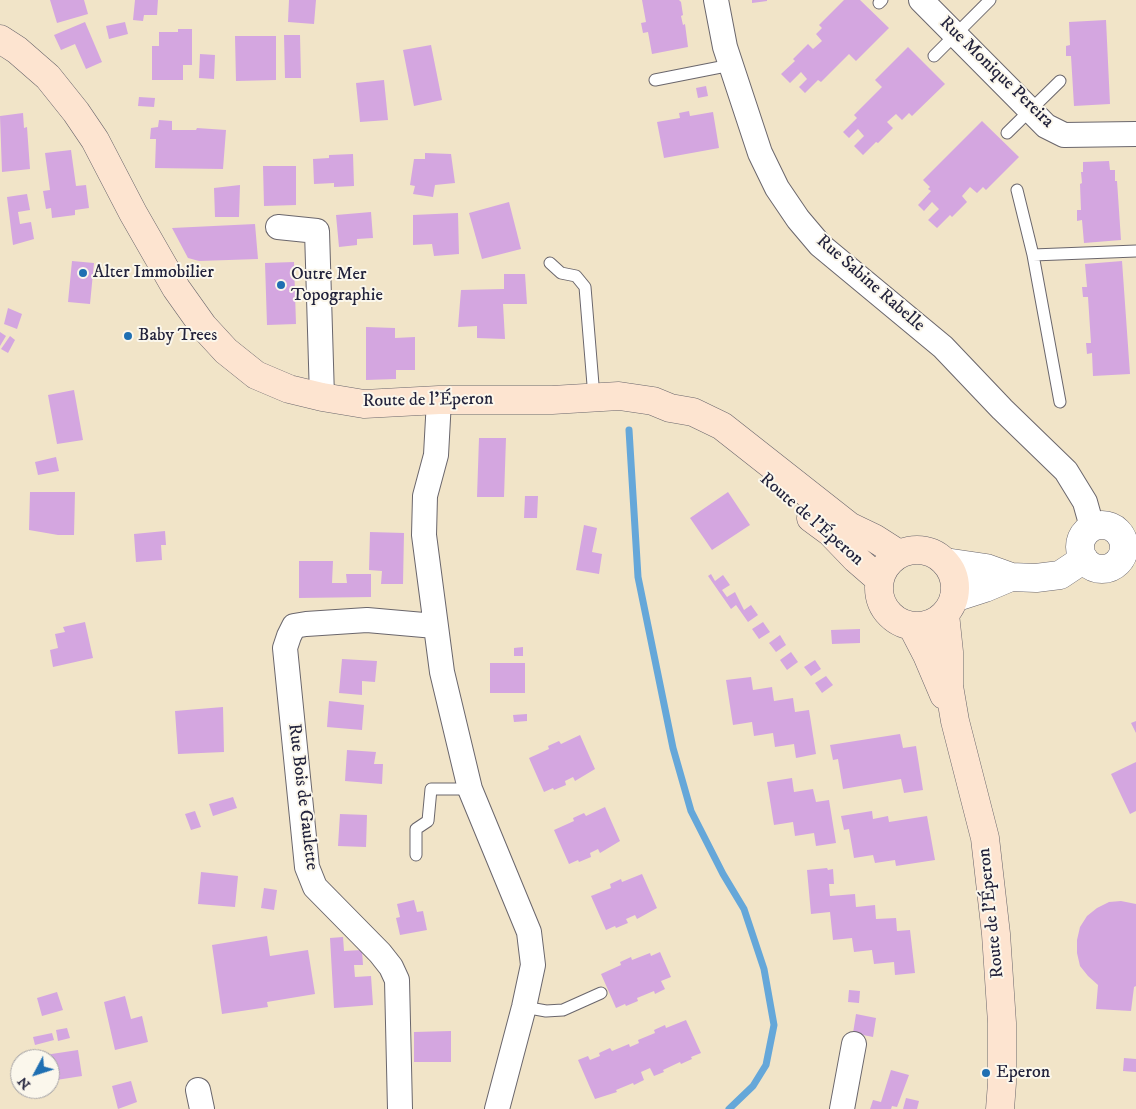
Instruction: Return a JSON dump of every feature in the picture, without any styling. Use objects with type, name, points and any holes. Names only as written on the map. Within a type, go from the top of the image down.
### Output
[{"type":"main road","name":"Route de l'Éperon","points":[[0,40],[17,50],[48,77],[76,112],[95,140],[133,213],[176,288],[203,326],[226,351],[256,375],[289,389],[364,404],[440,400],[552,400],[619,396],[652,401],[670,408],[693,412],[722,426],[849,526],[874,538],[899,554]]},
{"type":"main road","name":"Route de l'Éperon","points":[[670,408],[718,443],[830,532],[856,559],[880,579]]},
{"type":"main road","points":[[909,550],[920,550],[931,552],[944,562],[953,575],[955,588],[949,606],[930,624],[912,626],[897,620],[886,610],[879,595],[880,579],[889,562],[899,554],[909,550]]},
{"type":"main road","name":"Route de l'Éperon","points":[[949,606],[949,686],[955,721],[984,838],[996,934],[1002,1023],[1000,1109]]},
{"type":"main road","name":"Route de l'Éperon","points":[[912,626],[927,655],[955,721]]},
{"type":"street","name":"Rue Sabine Rabelle","points":[[716,0],[725,47],[760,154],[777,188],[798,219],[820,245],[943,347],[1002,409],[1066,471],[1085,502],[1092,526]]},
{"type":"street","name":"Rue Monique Pereira","points":[[922,0],[1046,126],[1064,135],[1136,134]]},
{"type":"street","points":[[278,227],[317,231],[322,397]]},
{"type":"street","points":[[440,400],[436,455],[425,496],[424,535],[442,672],[470,789],[529,932],[533,965],[497,1109]]},
{"type":"street","points":[[1105,524],[1130,538],[1123,556],[1111,567],[1096,568],[1089,564],[1080,550],[1080,541],[1085,532],[1092,526],[1105,524]]},
{"type":"street","points":[[944,562],[986,568],[1011,577],[1036,578],[1060,575],[1084,558]]},
{"type":"street","points":[[949,606],[1011,577]]},
{"type":"street","name":"Rue Bois de Gaulette","points":[[400,1109],[397,980],[391,967],[380,953],[315,887],[307,867],[285,648],[288,636],[294,626],[306,624],[367,620],[435,626]]},
{"type":"street","points":[[842,1109],[854,1044]]},
{"type":"lane","points":[[934,56],[990,0]]},
{"type":"lane","points":[[655,80],[731,65]]},
{"type":"lane","points":[[1007,133],[1060,82]]},
{"type":"lane","points":[[1018,190],[1033,255],[1060,402]]},
{"type":"lane","points":[[1033,255],[1136,252]]},
{"type":"lane","points":[[550,263],[561,273],[576,276],[585,287],[594,397]]},
{"type":"lane","points":[[416,855],[416,829],[428,821],[431,789],[470,789]]},
{"type":"lane","points":[[524,1007],[546,1011],[563,1010],[601,993]]},
{"type":"building","points":[[50,0],[84,0],[88,14],[57,23]]},
{"type":"building","points":[[135,0],[158,0],[157,15],[144,15],[143,21],[133,20]]},
{"type":"building","points":[[289,0],[316,0],[314,24],[288,22]]},
{"type":"building","points":[[642,0],[679,0],[681,2],[683,15],[681,16],[683,25],[685,24],[688,47],[652,54],[648,32],[643,33],[641,23],[646,22]]},
{"type":"building","points":[[752,0],[767,0],[767,1],[752,3]]},
{"type":"building","points":[[844,0],[860,0],[889,28],[856,61],[849,54],[821,82],[818,80],[805,93],[799,87],[807,79],[801,72],[790,83],[781,74],[795,61],[793,59],[808,44],[813,49],[822,41],[816,34],[822,28],[819,25]]},
{"type":"building","points":[[1106,20],[1110,104],[1074,106],[1071,56],[1066,56],[1066,46],[1070,45],[1069,22]]},
{"type":"building","points":[[85,22],[102,62],[86,69],[75,44],[61,50],[54,35]]},
{"type":"building","points":[[125,22],[128,34],[109,39],[106,26]]},
{"type":"building","points":[[178,29],[192,29],[192,65],[183,65],[183,80],[152,80],[152,46],[159,46],[159,32],[178,32]]},
{"type":"building","points":[[284,35],[300,35],[301,78],[285,78]]},
{"type":"building","points":[[235,36],[276,36],[276,80],[236,81]]},
{"type":"building","points":[[431,45],[442,100],[414,106],[403,50]]},
{"type":"building","points":[[908,47],[945,84],[912,116],[909,113],[902,120],[896,114],[887,122],[893,128],[863,155],[854,146],[864,136],[858,129],[849,138],[843,132],[857,118],[854,115],[882,87],[875,80]]},
{"type":"building","points":[[200,54],[215,55],[214,79],[199,78]]},
{"type":"building","points":[[384,80],[388,120],[360,122],[356,83]]},
{"type":"building","points":[[706,86],[708,96],[698,98],[696,88]]},
{"type":"building","points":[[139,97],[155,98],[154,107],[138,106]]},
{"type":"building","points":[[689,111],[690,116],[713,112],[719,148],[664,158],[657,122],[680,118],[679,113]]},
{"type":"building","points":[[23,113],[24,128],[27,127],[30,169],[2,172],[0,116]]},
{"type":"building","points":[[159,120],[172,121],[172,130],[196,130],[197,128],[226,130],[223,169],[155,168],[156,139],[150,139],[151,128],[158,127]]},
{"type":"building","points":[[982,121],[1019,157],[986,190],[983,187],[977,193],[970,187],[962,196],[967,202],[952,217],[950,215],[937,228],[928,220],[939,209],[932,202],[924,211],[918,205],[931,191],[928,189],[930,187],[923,180]]},
{"type":"building","points":[[71,150],[76,186],[86,185],[89,208],[75,210],[75,215],[52,218],[51,208],[46,209],[43,191],[50,190],[45,153]]},
{"type":"building","points":[[425,153],[451,154],[455,183],[435,185],[433,197],[413,194],[415,186],[410,185],[414,159],[425,159]]},
{"type":"building","points":[[353,154],[354,186],[334,187],[334,183],[314,184],[313,159],[329,158],[329,155]]},
{"type":"building","points":[[1109,161],[1110,170],[1115,170],[1115,181],[1117,181],[1121,240],[1084,243],[1082,220],[1077,221],[1077,210],[1081,210],[1080,184],[1082,183],[1081,172],[1083,172],[1083,162]]},
{"type":"building","points":[[263,166],[296,166],[296,205],[264,206]]},
{"type":"building","points":[[240,185],[239,217],[215,217],[214,188]]},
{"type":"building","points":[[27,194],[30,210],[18,212],[20,224],[31,222],[34,239],[13,245],[7,197]]},
{"type":"building","points":[[509,202],[521,249],[482,259],[469,213]]},
{"type":"building","points":[[371,212],[373,238],[357,239],[357,245],[339,247],[336,215]]},
{"type":"building","points":[[458,213],[459,254],[434,256],[432,244],[413,245],[413,215]]},
{"type":"building","points":[[255,224],[258,259],[199,261],[188,258],[172,228]]},
{"type":"building","points":[[72,261],[94,263],[90,304],[68,302]]},
{"type":"building","points":[[1122,261],[1130,374],[1093,376],[1092,353],[1087,354],[1086,343],[1091,343],[1088,297],[1083,297],[1082,287],[1087,287],[1085,264]]},
{"type":"building","points":[[294,262],[296,324],[267,325],[265,263]]},
{"type":"building","points":[[504,274],[525,274],[527,304],[503,304],[505,339],[477,338],[477,326],[458,327],[461,290],[504,289]]},
{"type":"building","points":[[8,308],[22,314],[17,329],[4,324]]},
{"type":"building","points":[[366,327],[395,328],[395,338],[415,337],[415,370],[396,370],[396,379],[366,380]]},
{"type":"building","points":[[0,332],[6,336],[0,346]]},
{"type":"building","points":[[10,336],[15,340],[8,353],[1,349]]},
{"type":"building","points":[[74,390],[83,440],[57,444],[48,395]]},
{"type":"building","points":[[479,438],[506,438],[504,497],[477,497]]},
{"type":"building","points":[[56,457],[59,471],[38,475],[35,462]]},
{"type":"building","points":[[30,492],[75,492],[74,535],[58,535],[29,530]]},
{"type":"building","points":[[728,492],[750,525],[712,550],[690,518]]},
{"type":"building","points":[[525,496],[538,496],[537,518],[524,518]]},
{"type":"building","points":[[584,525],[597,528],[592,552],[602,554],[599,574],[576,570]]},
{"type":"building","points":[[165,531],[166,545],[161,545],[162,560],[136,562],[134,534]]},
{"type":"building","points":[[370,532],[404,533],[403,584],[381,584],[382,571],[369,570]]},
{"type":"building","points":[[299,561],[333,561],[332,583],[347,583],[346,574],[371,574],[371,597],[299,598]]},
{"type":"building","points":[[711,574],[715,581],[723,575],[730,585],[722,590],[727,597],[735,592],[744,610],[751,605],[758,615],[748,622],[736,605],[731,609],[708,576]]},
{"type":"building","points":[[85,622],[93,658],[53,667],[50,650],[58,648],[55,634],[65,632],[63,627]]},
{"type":"building","points":[[763,622],[770,632],[759,639],[752,629]]},
{"type":"building","points":[[860,629],[860,643],[832,644],[831,630]]},
{"type":"building","points":[[780,635],[786,645],[776,652],[769,643]]},
{"type":"building","points":[[523,647],[523,656],[514,656],[514,648]]},
{"type":"building","points":[[791,652],[798,662],[787,670],[780,660]]},
{"type":"building","points":[[342,659],[377,661],[375,682],[362,681],[362,695],[339,693]]},
{"type":"building","points":[[815,660],[821,669],[811,676],[804,667]]},
{"type":"building","points":[[490,663],[525,663],[525,693],[490,693]]},
{"type":"building","points":[[826,676],[833,685],[822,693],[815,683]]},
{"type":"building","points":[[751,677],[753,690],[772,687],[774,701],[793,698],[795,712],[809,710],[816,754],[796,758],[794,744],[775,747],[773,733],[754,736],[752,722],[733,725],[726,680]]},
{"type":"building","points":[[329,701],[364,705],[362,730],[327,727]]},
{"type":"building","points":[[223,707],[224,752],[178,754],[175,711]]},
{"type":"building","points":[[527,714],[527,721],[514,722],[513,715]]},
{"type":"building","points":[[1136,721],[1136,733],[1131,723]]},
{"type":"building","points":[[900,734],[903,748],[916,746],[923,790],[904,793],[901,779],[843,789],[838,759],[833,760],[830,745]]},
{"type":"building","points":[[580,735],[595,769],[575,781],[573,777],[565,781],[566,785],[544,792],[529,758],[549,749],[548,746],[559,741],[561,744]]},
{"type":"building","points":[[347,750],[376,752],[374,764],[383,764],[382,784],[345,781]]},
{"type":"building","points":[[1136,762],[1136,811],[1130,814],[1111,774]]},
{"type":"building","points":[[792,778],[794,792],[813,789],[816,802],[829,800],[836,843],[816,846],[814,833],[795,836],[793,822],[774,825],[767,782]]},
{"type":"building","points":[[233,797],[237,808],[213,816],[209,804]]},
{"type":"building","points":[[605,807],[620,841],[600,853],[598,849],[590,853],[591,857],[569,864],[554,830],[574,821],[573,818],[584,813],[586,816]]},
{"type":"building","points":[[195,811],[201,827],[191,830],[185,814]]},
{"type":"building","points":[[872,811],[873,819],[888,816],[889,822],[927,816],[935,860],[896,866],[895,860],[875,863],[873,855],[854,858],[849,829],[844,830],[841,816]]},
{"type":"building","points":[[340,814],[367,815],[366,847],[338,846]]},
{"type":"building","points":[[827,868],[828,870],[833,869],[834,884],[829,884],[830,896],[855,894],[856,907],[875,905],[876,919],[896,918],[897,931],[910,930],[915,973],[895,975],[894,962],[874,964],[872,950],[854,952],[852,938],[833,940],[830,912],[811,914],[807,870]]},
{"type":"building","points":[[201,872],[238,876],[235,907],[198,904]]},
{"type":"building","points":[[642,874],[657,908],[637,919],[635,915],[626,919],[628,923],[606,930],[591,896],[611,888],[610,884],[621,879],[622,882]]},
{"type":"building","points":[[264,888],[277,890],[274,910],[261,908]]},
{"type":"building","points":[[414,900],[417,912],[423,911],[427,930],[400,935],[396,918],[400,917],[397,904]]},
{"type":"building","points":[[1121,901],[1136,904],[1136,986],[1134,987],[1131,1011],[1096,1009],[1098,985],[1080,966],[1077,953],[1080,927],[1087,916],[1097,908],[1109,902]]},
{"type":"building","points":[[267,936],[270,956],[308,950],[315,994],[267,1002],[268,1007],[222,1014],[212,945]]},
{"type":"building","points":[[343,937],[344,951],[362,950],[363,965],[354,965],[355,977],[371,976],[373,1005],[334,1008],[330,938]]},
{"type":"building","points":[[660,952],[671,977],[661,981],[665,989],[655,994],[654,991],[637,998],[638,1001],[616,1008],[601,974],[621,965],[620,962],[631,957],[632,960],[650,953],[651,956]]},
{"type":"building","points":[[849,990],[860,991],[859,1003],[848,1002]]},
{"type":"building","points":[[57,992],[63,1010],[42,1016],[37,998]]},
{"type":"building","points":[[125,996],[131,1019],[142,1016],[148,1042],[115,1050],[104,1002]]},
{"type":"building","points":[[856,1014],[876,1018],[873,1037],[853,1033]]},
{"type":"building","points":[[686,1020],[701,1053],[654,1076],[650,1068],[641,1072],[644,1080],[595,1099],[578,1060],[588,1056],[590,1060],[600,1056],[599,1053],[610,1048],[612,1051],[629,1044],[630,1047],[639,1043],[638,1040],[655,1033],[654,1030],[665,1025],[666,1028]]},
{"type":"building","points":[[67,1028],[70,1038],[58,1041],[56,1030]]},
{"type":"building","points":[[451,1031],[451,1062],[414,1062],[414,1032]]},
{"type":"building","points":[[52,1033],[54,1040],[35,1045],[33,1037]]},
{"type":"building","points":[[78,1050],[82,1076],[60,1079],[60,1053]]},
{"type":"building","points":[[1124,1058],[1136,1059],[1136,1072],[1123,1071]]},
{"type":"building","points":[[891,1070],[909,1075],[897,1107],[892,1106],[891,1109],[870,1109],[873,1100],[881,1102]]},
{"type":"building","points":[[131,1081],[137,1102],[118,1109],[112,1086]]},
{"type":"building","points":[[906,1098],[919,1101],[917,1109],[903,1109]]},
{"type":"waterway","points":[[629,430],[638,577],[673,748],[691,811],[723,874],[744,909],[764,969],[774,1025],[766,1065],[753,1086],[729,1109]]},
{"type":"place","name":"Alter Immobilier","points":[[83,273]]},
{"type":"place","name":"Outre Mer Topographie","points":[[281,285]]},
{"type":"place","name":"Baby Trees","points":[[128,336]]},
{"type":"place","name":"Eperon","points":[[986,1073]]}]
